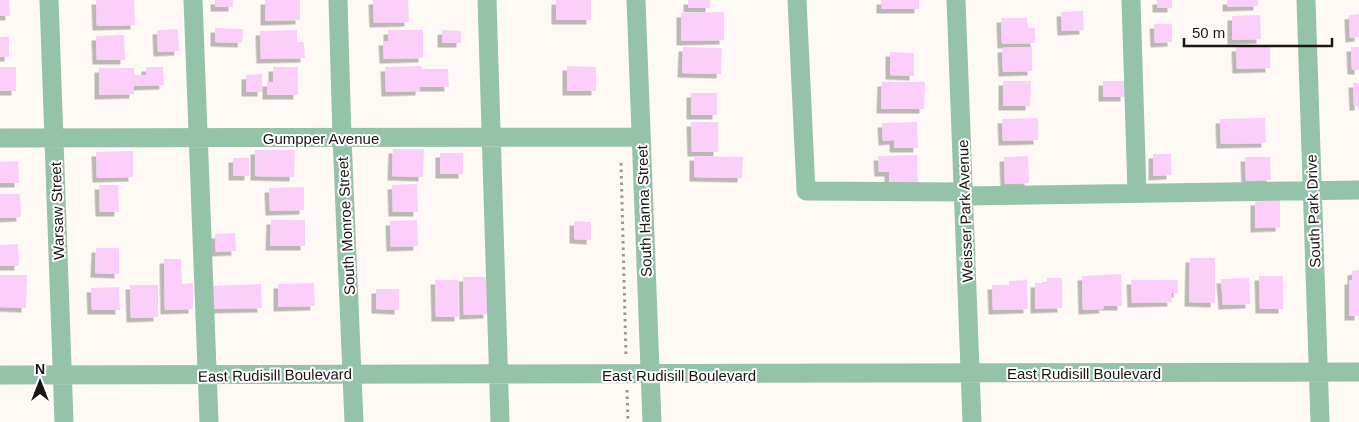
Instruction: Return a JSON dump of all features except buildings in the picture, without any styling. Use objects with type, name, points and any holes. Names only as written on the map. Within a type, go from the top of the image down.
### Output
[{"type":"street","name":"Warsaw Street","points":[[48,0],[64,422]]},
{"type":"street","points":[[193,0],[209,422]]},
{"type":"street","name":"South Monroe Street","points":[[338,0],[354,422]]},
{"type":"street","points":[[487,0],[500,422]]},
{"type":"street","name":"South Hanna Street","points":[[636,0],[652,422]]},
{"type":"street","points":[[797,0],[806,191],[964,194],[1359,190]]},
{"type":"street","name":"Weisser Park Avenue","points":[[956,0],[972,422]]},
{"type":"street","points":[[1131,0],[1137,193]]},
{"type":"street","name":"South Park Drive","points":[[1306,0],[1320,422]]},
{"type":"street","name":"Gumpper Avenue","points":[[0,138],[641,137]]},
{"type":"street","name":"East Rudisill Boulevard","points":[[0,375],[1359,372]]},
{"type":"path","points":[[620,137],[625,337]]}]
